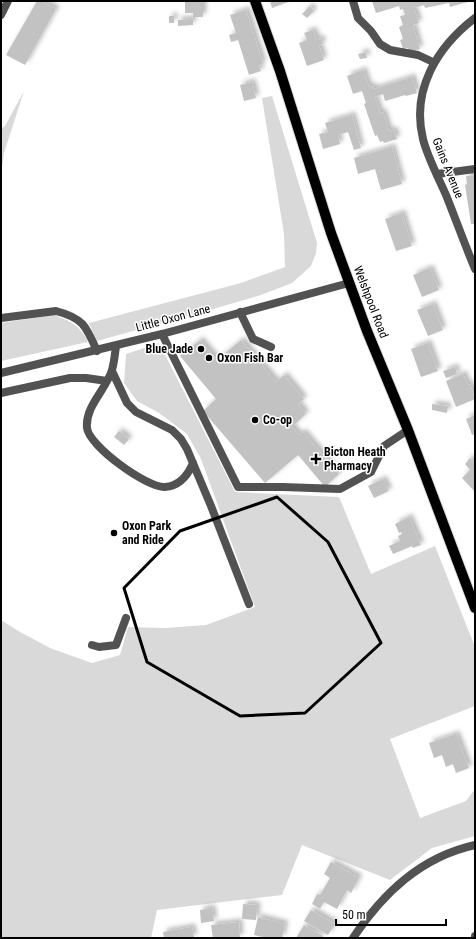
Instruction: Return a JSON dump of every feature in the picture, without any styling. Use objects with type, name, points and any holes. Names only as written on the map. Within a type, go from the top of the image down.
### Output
[{"type":"main road","name":"Welshpool Road","points":[[255,1],[280,71],[331,232],[349,283],[408,430],[475,608]]},
{"type":"street","points":[[1,15],[8,1]]},
{"type":"street","points":[[353,1],[358,18],[371,31],[380,44],[390,50],[418,55],[433,62]]},
{"type":"street","name":"Gains Avenue","points":[[475,18],[451,39],[433,62],[421,97],[420,116],[423,140],[475,269]]},
{"type":"street","points":[[437,174],[475,169]]},
{"type":"street","name":"Little Oxon Lane","points":[[1,373],[116,346],[349,283]]},
{"type":"street","points":[[1,318],[56,311],[64,313],[77,318],[87,329],[96,351]]},
{"type":"street","points":[[240,312],[253,339],[271,347]]},
{"type":"street","points":[[162,334],[238,487],[340,489],[371,472],[384,446],[408,430]]},
{"type":"street","points":[[116,346],[112,371],[91,408],[87,419],[87,430],[92,439],[99,448],[132,473],[155,486],[164,487],[176,485],[184,478],[193,463]]},
{"type":"street","points":[[112,371],[126,403],[136,412],[172,430],[181,439],[193,463],[236,566],[249,604]]},
{"type":"street","points":[[1,393],[70,378],[86,378],[106,381]]},
{"type":"street","points":[[92,644],[100,647],[116,645],[126,618]]},
{"type":"street","points":[[353,938],[379,902],[421,866],[441,856],[475,845]]},
{"type":"highlighted area","points":[[277,497],[328,542],[381,643],[305,713],[240,716],[147,662],[124,588],[180,531]]},
{"type":"shaded area","points":[[24,91],[4,153],[1,173],[1,129],[5,126]]},
{"type":"shaded area","points":[[272,96],[317,243],[316,253],[311,266],[292,283],[261,295],[97,341],[89,323],[241,283],[285,267],[284,234],[262,98]]},
{"type":"shaded area","points":[[54,315],[74,324],[82,331],[88,342],[1,361],[1,323]]},
{"type":"shaded area","points":[[159,343],[235,492],[339,497],[371,574],[435,546],[475,647],[475,706],[390,739],[420,818],[466,801],[475,789],[475,836],[432,848],[390,880],[302,845],[282,895],[157,910],[151,938],[1,938],[1,620],[50,648],[92,663],[120,655],[128,627],[165,628],[206,625],[255,607],[201,459],[187,434],[159,413],[137,401],[124,383],[126,354]]},
{"type":"building","points":[[37,1],[41,1],[56,9],[25,65],[6,55]]},
{"type":"building","points":[[185,1],[203,1],[203,17],[193,17],[193,13],[185,13]]},
{"type":"building","points":[[270,1],[291,1],[272,8]]},
{"type":"building","points":[[372,1],[471,1],[450,7],[449,3],[425,8],[424,5],[414,8],[413,6],[419,23],[413,25],[420,49],[409,52],[408,48],[403,49],[400,40],[403,39],[399,27],[403,25],[400,16],[405,15],[403,9],[400,10],[399,6],[376,13]]},
{"type":"building","points":[[310,6],[314,11],[307,18],[302,14]]},
{"type":"building","points":[[246,10],[263,64],[259,65],[261,71],[249,75],[238,40],[231,42],[229,35],[236,33],[230,15]]},
{"type":"building","points":[[169,16],[174,16],[174,23],[169,23]]},
{"type":"building","points":[[193,19],[193,25],[178,26],[178,20]]},
{"type":"building","points":[[313,30],[317,40],[321,38],[323,44],[319,45],[324,60],[307,66],[299,43],[307,40],[304,33]]},
{"type":"building","points":[[366,52],[367,58],[360,59],[358,54]]},
{"type":"building","points":[[363,70],[369,87],[373,86],[374,89],[412,77],[417,93],[385,101],[383,94],[375,97],[380,113],[383,112],[389,131],[394,130],[397,139],[384,143],[383,141],[380,142],[377,135],[375,136],[364,104],[366,103],[362,91],[353,94],[347,76]]},
{"type":"building","points":[[252,82],[256,98],[244,101],[240,85]]},
{"type":"building","points":[[352,115],[361,148],[354,150],[348,132],[338,135],[340,144],[323,149],[319,134],[328,132],[325,123]]},
{"type":"building","points":[[392,147],[402,184],[381,190],[375,169],[358,174],[354,158]]},
{"type":"building","points":[[475,175],[475,224],[471,224],[465,185],[467,184],[466,176]]},
{"type":"building","points":[[402,213],[412,246],[396,251],[385,219]]},
{"type":"building","points":[[430,268],[439,290],[422,297],[413,275]]},
{"type":"building","points":[[433,304],[443,330],[428,336],[417,310]]},
{"type":"building","name":"Co-op","points":[[200,340],[217,360],[241,340],[276,382],[284,375],[304,399],[298,404],[306,414],[292,427],[299,435],[303,432],[339,474],[325,487],[298,455],[265,483],[203,411],[216,399],[180,356]]},
{"type":"building","points":[[428,343],[438,371],[421,377],[411,349]]},
{"type":"building","points":[[455,367],[457,374],[446,378],[443,371]]},
{"type":"building","points":[[463,374],[468,385],[470,384],[475,399],[456,407],[446,381]]},
{"type":"building","points":[[432,404],[448,406],[447,413],[432,410]]},
{"type":"building","points":[[475,415],[475,434],[472,435],[466,419]]},
{"type":"building","points":[[119,431],[129,439],[124,445],[114,437]]},
{"type":"building","points":[[470,458],[475,463],[475,492],[462,478],[470,470],[465,464]]},
{"type":"building","points":[[383,479],[389,491],[374,498],[368,486]]},
{"type":"building","points":[[409,517],[421,545],[413,548],[412,546],[393,554],[389,546],[400,541],[398,536],[402,534],[401,532],[399,533],[395,524]]},
{"type":"building","points":[[456,734],[469,768],[456,773],[453,764],[446,767],[442,755],[434,758],[429,743]]},
{"type":"building","points":[[331,862],[359,878],[351,893],[347,890],[337,909],[324,902],[320,909],[312,904],[317,894],[320,895],[330,878],[324,874]]},
{"type":"building","points":[[243,904],[257,905],[256,920],[242,919]]},
{"type":"building","points":[[212,908],[214,921],[201,923],[200,910]]},
{"type":"building","points":[[311,910],[335,924],[328,935],[304,921]]},
{"type":"building","points":[[258,917],[285,924],[282,938],[267,938],[254,935]]},
{"type":"building","points":[[239,922],[240,938],[213,938],[211,925]]},
{"type":"building","points":[[304,925],[323,936],[322,938],[296,938]]},
{"type":"building","points":[[192,927],[194,938],[164,938],[163,932]]},
{"type":"place","name":"Blue Jade","points":[[201,349]]},
{"type":"place","name":"Oxon Fish Bar","points":[[209,358]]},
{"type":"place","name":"Co-op","points":[[255,420]]},
{"type":"place","name":"Bicton Heath Pharmacy","points":[[316,459]]},
{"type":"place","name":"Oxon Park and Ride","points":[[114,533]]}]
